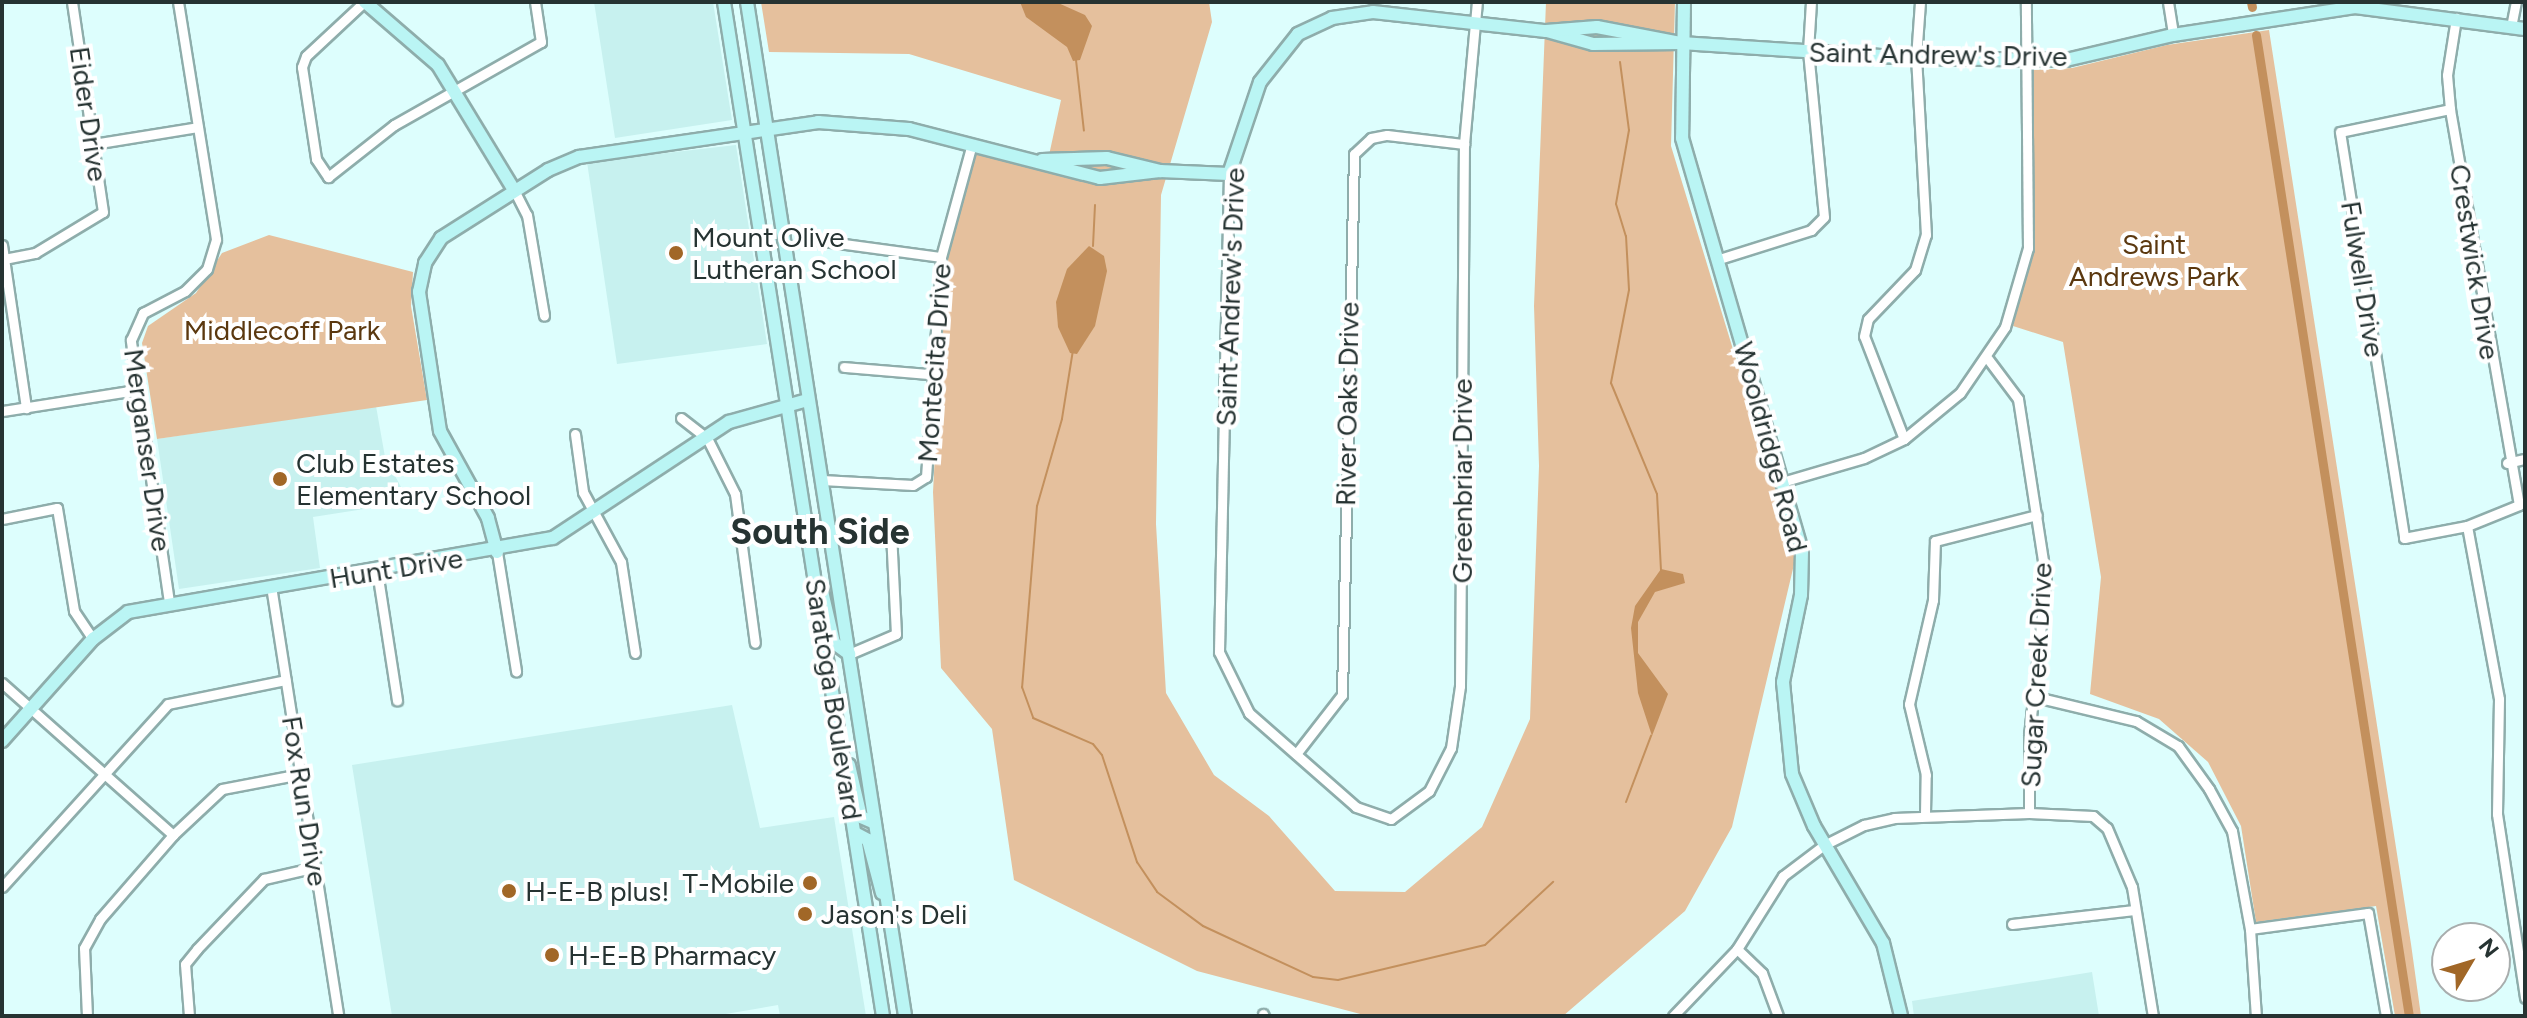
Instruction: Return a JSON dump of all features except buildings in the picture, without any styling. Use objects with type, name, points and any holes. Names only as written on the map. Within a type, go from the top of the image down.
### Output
[{"type":"street","name":"Eider Drive","points":[[4,259],[35,253],[103,212],[72,2]]},
{"type":"street","name":"Merganser Drive","points":[[169,602],[131,340],[143,313],[185,291],[207,269],[216,239],[178,2]]},
{"type":"street","points":[[535,2],[541,42],[457,90],[394,125],[328,177],[316,159],[302,67],[306,56],[364,2],[416,42],[457,90],[527,215],[544,316]]},
{"type":"street","name":"Saratoga Boulevard","points":[[724,2],[883,1016]]},
{"type":"street","name":"Saratoga Boulevard","points":[[747,2],[905,1016]]},
{"type":"street","name":"Greenbriar Drive","points":[[1296,754],[1356,807],[1391,819],[1429,791],[1451,748],[1460,686],[1464,144],[1477,2]]},
{"type":"street","name":"Wooldridge Road","points":[[1684,2],[1682,138],[1782,482],[1804,573],[1783,682],[1786,743],[1802,800],[1824,845],[1883,943],[1901,1016]]},
{"type":"street","points":[[1716,260],[1811,230],[1824,217],[1808,51],[1811,2]]},
{"type":"street","points":[[1904,439],[1864,336],[1868,319],[1915,270],[1926,235],[1916,58],[1920,2]]},
{"type":"street","points":[[1782,482],[1864,458],[1904,439],[1946,408],[1988,359],[2014,302],[2028,248],[2029,60],[2026,2]]},
{"type":"street","points":[[2168,2],[2173,35]]},
{"type":"street","points":[[2516,2],[2518,28]]},
{"type":"street","name":"Saint Andrew's Drive","points":[[1296,754],[1249,713],[1219,652],[1229,174],[1260,82],[1298,34],[1332,18],[1372,7],[1546,31],[1593,44],[1681,43],[1916,58],[2066,60],[2173,35],[2319,7],[2382,7],[2518,28]]},
{"type":"street","name":"Crestwick Drive","points":[[2456,18],[2447,75],[2450,109],[2507,463],[2519,505],[2467,526]]},
{"type":"street","name":"Fulwell Drive","points":[[2450,109],[2340,132],[2404,538],[2467,526]]},
{"type":"street","points":[[516,671],[497,552],[488,518],[440,431],[419,292],[425,263],[441,238],[514,190],[579,157],[766,127],[818,122],[909,129],[971,147],[1042,160],[1100,178],[1160,171],[1229,174]]},
{"type":"street","points":[[93,144],[198,127]]},
{"type":"street","name":"River Oaks Drive","points":[[1296,754],[1342,695],[1354,154],[1371,138],[1387,135],[1464,144]]},
{"type":"street","name":"Montecita Drive","points":[[822,480],[913,485],[926,477],[930,374],[941,257],[971,147]]},
{"type":"street","points":[[1042,160],[1107,158],[1160,171]]},
{"type":"street","points":[[815,240],[941,257]]},
{"type":"street","points":[[2,245],[26,408]]},
{"type":"street","name":"Sugar Creek Drive","points":[[1988,359],[2018,399],[2046,579],[2029,813]]},
{"type":"street","points":[[844,367],[930,374]]},
{"type":"street","points":[[2,411],[136,390]]},
{"type":"street","name":"Hunt Drive","points":[[2,741],[93,639],[128,612],[169,602],[497,552],[553,538],[597,513],[729,422],[787,402],[808,400]]},
{"type":"street","points":[[681,418],[707,438],[735,494],[755,643]]},
{"type":"street","points":[[575,434],[583,492],[621,562],[635,653]]},
{"type":"street","points":[[2507,463],[2525,459]]},
{"type":"street","points":[[2,519],[57,508],[74,611],[93,639]]},
{"type":"street","points":[[1925,814],[1926,775],[1909,704],[1933,600],[1935,541],[2037,515]]},
{"type":"street","points":[[2467,526],[2499,699],[2497,814],[2525,998]]},
{"type":"street","points":[[814,573],[834,643],[849,654],[896,634],[891,532],[829,529]]},
{"type":"street","points":[[377,571],[397,700]]},
{"type":"street","name":"Fox Run Drive","points":[[271,586],[338,1016]]},
{"type":"street","points":[[2,887],[168,704],[286,680]]},
{"type":"street","points":[[2,683],[173,835]]},
{"type":"street","points":[[2036,697],[2136,721],[2178,746],[2232,831],[2250,929],[2256,1016]]},
{"type":"street","points":[[842,748],[861,817],[875,823]]},
{"type":"street","points":[[87,1016],[84,948],[100,919],[173,835],[222,789],[301,774]]},
{"type":"street","points":[[1673,1016],[1737,949],[1783,876],[1824,845],[1864,825],[1925,814],[2029,813],[2093,816],[2107,828],[2134,910],[2153,1016]]},
{"type":"street","points":[[855,833],[868,840],[873,876],[888,902]]},
{"type":"street","points":[[189,1016],[185,964],[197,949],[264,879],[316,867]]},
{"type":"street","points":[[2012,924],[2134,910]]},
{"type":"street","points":[[2250,929],[2368,913],[2386,1016]]},
{"type":"street","points":[[1737,949],[1762,973],[1778,1016]]},
{"type":"street","points":[[879,988],[893,1016]]},
{"type":"shaded area","points":[[594,2],[713,2],[732,120],[615,138]]},
{"type":"shaded area","points":[[1020,2],[1056,2],[1085,15],[1092,26],[1080,60],[1073,61],[1067,47],[1026,17]]},
{"type":"shaded area","name":"Mount Olive Lutheran School","points":[[736,145],[767,344],[617,364],[587,162]]},
{"type":"shaded area","points":[[1089,246],[1104,256],[1107,271],[1095,326],[1077,354],[1070,353],[1058,327],[1056,302],[1067,269]]},
{"type":"shaded area","name":"Club Estates Elementary School","points":[[376,406],[385,457],[409,502],[313,517],[320,568],[179,589],[157,439]]},
{"type":"shaded area","points":[[1661,569],[1683,574],[1685,583],[1655,592],[1638,622],[1638,653],[1668,694],[1652,736],[1638,693],[1631,628],[1635,606]]},
{"type":"shaded area","points":[[732,705],[760,828],[834,817],[866,1016],[780,1016],[778,1005],[714,1016],[392,1016],[352,765]]},
{"type":"shaded area","points":[[2092,972],[2099,1016],[1914,1016],[1912,1001]]},
{"type":"green space","points":[[761,2],[1209,2],[1212,22],[1161,195],[1156,524],[1166,693],[1214,775],[1269,816],[1335,891],[1405,892],[1482,827],[1530,719],[1539,466],[1534,306],[1546,2],[1675,2],[1671,146],[1796,556],[1732,827],[1685,911],[1563,1016],[1368,1016],[1197,971],[1014,880],[992,729],[941,668],[933,492],[945,265],[974,152],[1046,169],[1061,100],[909,54],[769,52]]},
{"type":"green space","name":"Saint Andrews Park","points":[[2269,30],[2421,1016],[2395,1016],[2376,906],[2256,922],[2241,826],[2208,762],[2159,719],[2090,694],[2101,577],[2063,342],[2013,326],[2034,244],[2033,70],[2072,68],[2167,45]]},
{"type":"green space","name":"Middlecoff Park","points":[[269,235],[413,272],[411,306],[427,400],[157,439],[142,343],[148,326],[196,293],[222,253]]},
{"type":"waterway","points":[[2251,2],[2252,7]]},
{"type":"waterway","points":[[2256,35],[2409,1016]]},
{"type":"waterway","points":[[1076,60],[1084,131]]},
{"type":"waterway","points":[[1620,62],[1629,130],[1616,204],[1626,236],[1629,290],[1611,383],[1657,494],[1661,571]]},
{"type":"waterway","points":[[1093,246],[1095,205]]},
{"type":"waterway","points":[[1073,350],[1062,419],[1037,506],[1022,687],[1033,718],[1093,744],[1102,755],[1137,862],[1157,892],[1203,926],[1313,977],[1338,980],[1485,945],[1553,882]]},
{"type":"waterway","points":[[1626,802],[1651,736]]},
{"type":"place","name":"Mount Olive Lutheran School","points":[[676,253]]},
{"type":"place","name":"Club Estates Elementary School","points":[[280,479]]},
{"type":"place","name":"T-Mobile","points":[[810,883]]},
{"type":"place","name":"H-E-B plus!","points":[[509,891]]},
{"type":"place","name":"Jason's Deli","points":[[805,914]]},
{"type":"place","name":"H-E-B Pharmacy","points":[[552,955]]},
{"type":"district","name":"South Side","points":[[820,532]]}]
